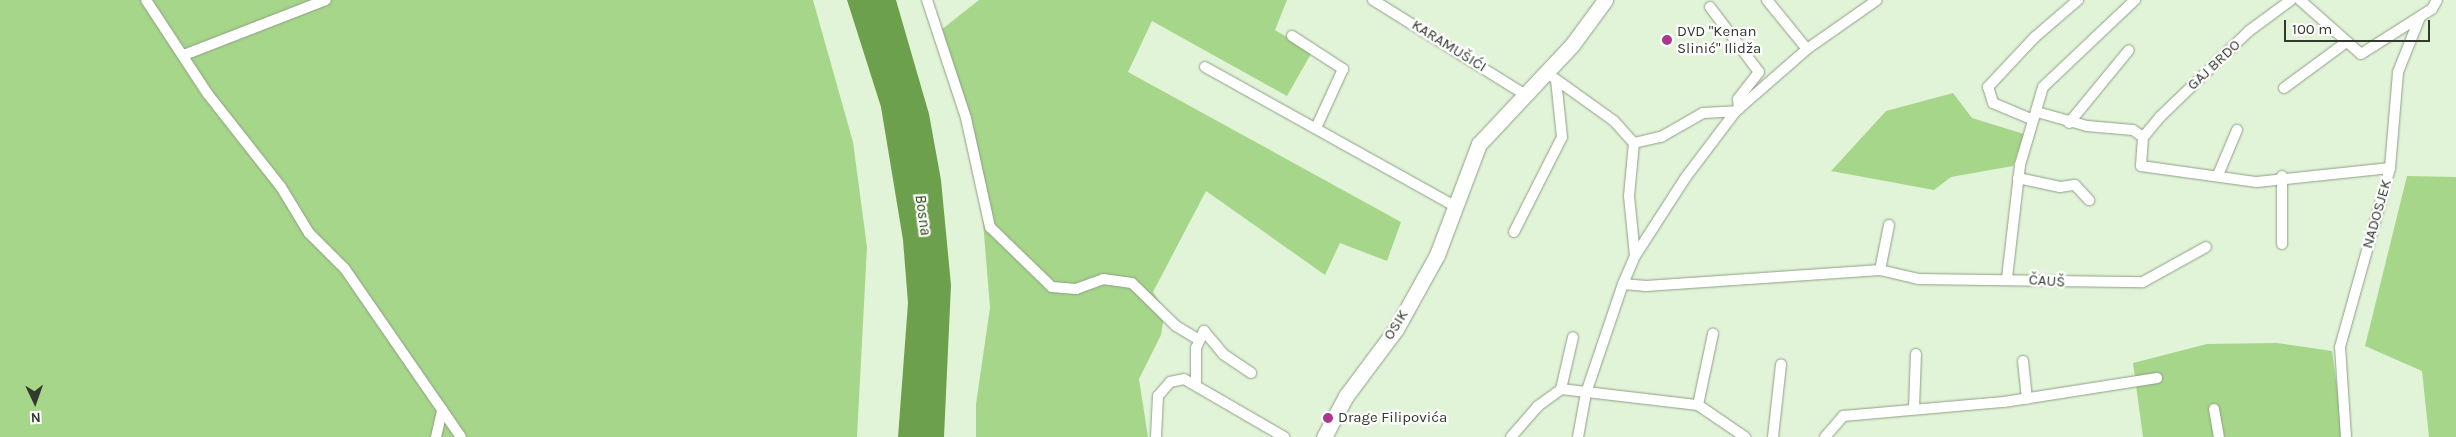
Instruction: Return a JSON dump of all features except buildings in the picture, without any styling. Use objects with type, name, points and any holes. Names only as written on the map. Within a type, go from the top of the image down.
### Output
[{"type":"main road","name":"OSIK","points":[[1324,437],[1346,396],[1396,328],[1457,207],[1479,144],[1524,94],[1551,76],[1605,0]]},
{"type":"street","points":[[146,0],[310,233],[345,269],[461,437]]},
{"type":"street","points":[[184,55],[326,0]]},
{"type":"street","points":[[927,0],[966,118],[990,227],[1052,287],[1076,289],[1103,279],[1132,283],[1176,326],[1198,339]]},
{"type":"street","name":"KARAMUŠIĆI","points":[[1373,0],[1524,94]]},
{"type":"street","points":[[1767,0],[1806,49]]},
{"type":"street","points":[[1578,437],[1586,393],[1623,284],[1635,256],[1737,110],[1806,49],[1877,0]]},
{"type":"street","points":[[2078,0],[2035,37],[1988,87],[1993,103],[2034,116],[2069,123],[2122,128],[2143,137],[2141,166],[2218,175],[2257,182],[2282,176],[2390,168]]},
{"type":"street","points":[[2007,278],[2018,178],[2043,87],[2062,66],[2135,0]]},
{"type":"street","name":"GAJ BRDO","points":[[2143,137],[2224,54],[2291,0]]},
{"type":"street","points":[[2300,0],[2345,43],[2361,54],[2420,17]]},
{"type":"street","name":"NADOSJEK","points":[[2346,437],[2340,347],[2390,168],[2398,72],[2420,17],[2437,0]]},
{"type":"street","points":[[1710,7],[1759,72],[1738,100],[1737,110]]},
{"type":"street","points":[[1292,36],[1343,69],[1316,128]]},
{"type":"street","points":[[2284,88],[2345,43]]},
{"type":"street","points":[[2069,123],[2129,50]]},
{"type":"street","points":[[1205,67],[1457,207]]},
{"type":"street","points":[[1551,76],[1607,116],[1634,142]]},
{"type":"street","points":[[1514,232],[1562,137],[1551,76]]},
{"type":"street","points":[[1634,142],[1661,137],[1703,114],[1737,110]]},
{"type":"street","points":[[2218,175],[2237,130]]},
{"type":"street","points":[[1634,142],[1629,196],[1635,256]]},
{"type":"street","points":[[2282,176],[2282,244]]},
{"type":"street","points":[[2018,178],[2060,187],[2075,185],[2089,200]]},
{"type":"street","points":[[1880,270],[1889,225]]},
{"type":"street","name":"ČAUŠ","points":[[1623,284],[1646,286],[1880,270],[1918,279],[2007,278],[2143,282],[2206,247]]},
{"type":"street","points":[[1196,383],[1198,339],[1204,331],[1223,354],[1251,373]]},
{"type":"street","points":[[1698,405],[1713,334]]},
{"type":"street","points":[[1511,437],[1538,406],[1561,389],[1572,337]]},
{"type":"street","points":[[1914,408],[1916,354]]},
{"type":"street","points":[[2024,362],[2027,398]]},
{"type":"street","points":[[1773,437],[1781,364]]},
{"type":"street","points":[[1825,437],[1843,416],[2027,398],[2157,378]]},
{"type":"street","points":[[1156,437],[1154,420],[1164,388],[1175,380],[1196,383],[1284,437]]},
{"type":"street","points":[[1561,389],[1698,405],[1745,437]]},
{"type":"street","points":[[436,437],[442,410]]},
{"type":"street","points":[[2214,410],[2219,437]]},
{"type":"shaded area","points":[[0,0],[813,0],[853,142],[867,247],[857,437],[0,437]]},
{"type":"shaded area","points":[[979,0],[1287,0],[1275,30],[1312,52],[1287,96],[1152,21],[1128,72],[1401,222],[1387,261],[1340,243],[1325,275],[1206,191],[1153,292],[1165,310],[1161,335],[1139,379],[1148,437],[976,437],[976,404],[990,308],[983,221],[968,114],[941,30]]},
{"type":"shaded area","points":[[1953,93],[1972,118],[2024,134],[2013,166],[1951,177],[1934,190],[1831,171],[1886,111]]},
{"type":"shaded area","points":[[2407,176],[2456,177],[2456,437],[2429,437],[2422,371],[2365,346]]},
{"type":"shaded area","points":[[2277,343],[2332,351],[2344,437],[2143,437],[2133,363],[2207,344]]},
{"type":"water","name":"Bosna","points":[[847,0],[896,0],[929,114],[941,180],[951,285],[944,437],[898,437],[908,303],[903,240],[881,107]]},
{"type":"place","name":"DVD \"Kenan Slinić\" Ilidža","points":[[1667,40]]},
{"type":"place","name":"Drage Filipovića","points":[[1328,418]]}]
